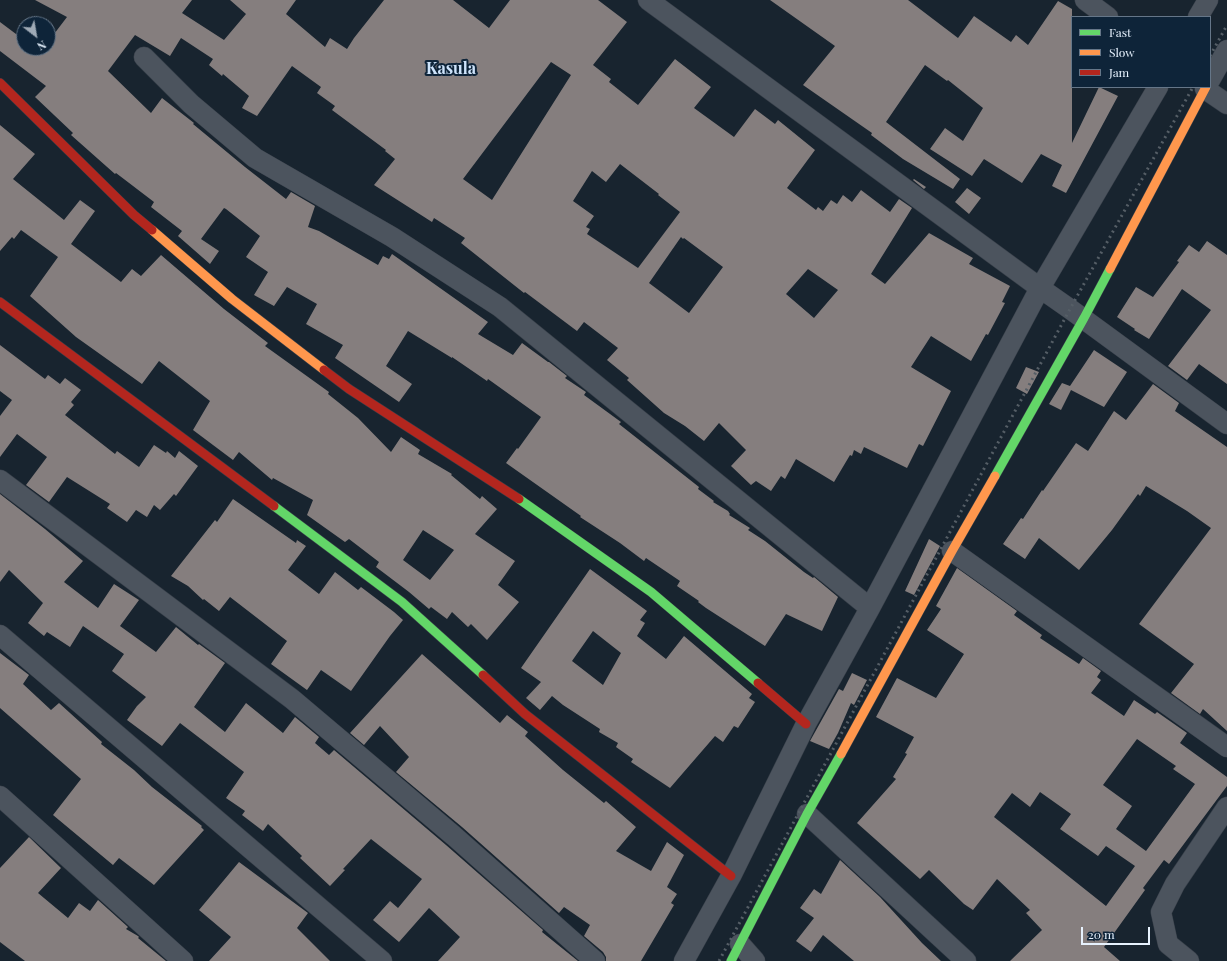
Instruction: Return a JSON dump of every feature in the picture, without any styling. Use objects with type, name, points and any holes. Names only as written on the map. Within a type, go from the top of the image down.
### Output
[{"type":"street","points":[[648,0],[1227,424]]},
{"type":"street","points":[[1085,0],[1107,16]]},
{"type":"street","points":[[1199,16],[1208,0]]},
{"type":"street","points":[[1211,78],[1227,50]]},
{"type":"street","points":[[144,57],[191,104],[255,158],[392,238],[500,307],[870,608]]},
{"type":"street","points":[[0,83],[134,215],[232,299],[349,389],[528,504],[651,592],[806,724]]},
{"type":"street","points":[[684,961],[731,876],[806,724],[870,608],[1040,288],[1157,88]]},
{"type":"street","points":[[755,961],[736,953],[806,814],[860,720],[952,551],[1084,318],[1205,88]]},
{"type":"street","points":[[1210,88],[1227,104]]},
{"type":"street","points":[[0,302],[402,602],[525,714],[731,876]]},
{"type":"street","points":[[0,480],[292,699],[454,836],[595,961]]},
{"type":"street","points":[[952,551],[1227,747]]},
{"type":"street","points":[[0,635],[382,961]]},
{"type":"street","points":[[0,796],[184,961]]},
{"type":"street","points":[[1189,961],[1168,944],[1161,912],[1175,884],[1227,807]]},
{"type":"street","points":[[806,814],[966,961]]},
{"type":"building","points":[[35,0],[192,0],[182,13],[224,40],[246,14],[230,0],[296,0],[286,14],[325,47],[330,38],[347,49],[384,0],[453,0],[489,28],[510,0],[598,0],[627,22],[593,65],[611,79],[609,82],[638,105],[675,59],[711,87],[694,108],[734,137],[755,109],[775,124],[778,120],[815,150],[787,188],[816,210],[818,207],[823,211],[831,200],[837,204],[843,195],[852,202],[861,190],[890,212],[899,199],[912,208],[871,274],[885,284],[929,233],[973,258],[969,264],[1010,286],[1002,302],[1005,303],[988,335],[986,334],[971,361],[931,336],[911,367],[951,391],[923,446],[919,444],[907,468],[864,447],[861,454],[854,450],[852,456],[850,455],[834,482],[796,459],[785,479],[781,476],[771,491],[756,481],[751,485],[731,466],[746,450],[719,423],[704,441],[685,426],[664,413],[627,380],[629,378],[607,360],[618,348],[584,322],[577,331],[525,292],[524,293],[461,243],[465,238],[434,218],[432,222],[374,185],[395,159],[385,151],[386,150],[332,110],[335,106],[317,93],[321,87],[292,66],[257,116],[242,108],[249,96],[223,74],[222,76],[209,65],[213,59],[181,38],[170,56],[135,35],[108,71],[151,113],[162,98],[286,199],[291,192],[315,206],[308,227],[319,231],[378,265],[383,256],[389,259],[392,254],[488,322],[478,334],[513,355],[522,343],[549,362],[567,376],[565,378],[586,392],[584,395],[621,422],[619,424],[699,487],[698,489],[714,501],[713,502],[728,511],[730,514],[729,515],[750,528],[748,530],[765,541],[804,572],[813,578],[814,577],[838,597],[822,631],[786,614],[765,646],[706,608],[698,602],[699,601],[677,586],[680,581],[646,558],[644,561],[506,463],[541,417],[488,379],[487,381],[452,357],[408,331],[386,366],[412,384],[399,402],[335,358],[343,345],[306,324],[317,304],[287,287],[274,306],[254,295],[268,272],[246,257],[260,236],[224,208],[201,239],[219,251],[210,264],[178,236],[182,231],[151,207],[154,202],[116,173],[115,174],[71,135],[73,133],[35,97],[46,86],[0,51],[0,22],[16,34],[16,56],[56,56],[56,31],[67,17]],"holes":[[[551,62],[571,75],[492,200],[463,179]],[[620,164],[680,212],[638,268],[587,234],[590,229],[586,227],[594,216],[573,201],[592,171],[606,182]],[[681,237],[723,267],[689,313],[649,283]],[[808,269],[838,290],[814,318],[786,294]]]},
{"type":"building","points":[[770,0],[908,0],[958,38],[974,16],[1011,42],[1016,35],[1028,45],[1058,1],[1072,9],[1072,143],[1099,88],[1118,96],[1066,193],[1052,186],[1062,165],[1041,154],[1022,183],[984,159],[972,176],[930,149],[945,128],[963,141],[983,108],[948,80],[947,81],[925,65],[886,122],[960,179],[953,189],[903,159],[871,135],[872,133],[803,85],[835,46]]},
{"type":"building","points":[[0,125],[35,154],[13,179],[64,220],[80,200],[95,211],[71,244],[121,282],[132,269],[141,276],[161,255],[224,309],[268,343],[265,346],[329,392],[328,394],[358,418],[391,452],[401,437],[420,450],[418,454],[452,474],[451,475],[480,499],[482,496],[497,509],[475,534],[515,561],[498,585],[519,602],[487,640],[471,624],[468,627],[452,612],[447,619],[431,607],[429,609],[376,567],[379,562],[349,539],[345,542],[307,515],[313,500],[273,478],[272,480],[239,452],[233,460],[193,430],[210,401],[159,361],[142,384],[76,337],[30,296],[58,257],[21,230],[14,239],[12,237],[0,251]],"holes":[[[423,530],[454,550],[430,580],[403,560]]]},
{"type":"building","points":[[914,179],[926,187],[924,189],[913,180]]},
{"type":"building","points":[[967,188],[981,198],[969,214],[955,202]]},
{"type":"building","points":[[1207,241],[1227,255],[1227,384],[1199,364],[1187,380],[1168,366],[1211,310],[1182,289],[1149,339],[1117,317],[1136,287],[1153,297],[1179,262],[1177,261],[1189,245],[1199,252]]},
{"type":"building","points":[[0,345],[45,379],[48,375],[60,384],[65,378],[81,390],[71,402],[74,405],[65,415],[115,454],[117,451],[139,467],[154,445],[166,453],[167,451],[175,458],[179,451],[198,466],[176,496],[174,494],[160,510],[154,505],[147,517],[136,510],[127,522],[107,508],[110,504],[67,477],[49,502],[26,485],[47,457],[17,434],[0,457],[0,416],[12,400],[0,391]]},
{"type":"building","points":[[1094,350],[1127,372],[1104,407],[1071,390],[1061,410],[1049,404],[1062,383],[1070,386]]},
{"type":"building","points":[[1026,367],[1039,372],[1027,394],[1016,388]]},
{"type":"building","points":[[1153,384],[1179,403],[1175,411],[1227,447],[1227,731],[1203,709],[1200,714],[1171,693],[1194,664],[1139,624],[1211,528],[1187,511],[1146,486],[1140,496],[1138,494],[1112,530],[1079,570],[1039,538],[1025,559],[1003,544],[1021,518],[1023,519],[1076,443],[1088,451],[1114,411],[1126,420]]},
{"type":"building","points":[[0,494],[83,561],[64,582],[98,608],[114,584],[139,600],[120,626],[156,652],[176,627],[198,645],[199,644],[225,663],[194,707],[225,732],[246,703],[283,733],[295,717],[319,737],[315,743],[329,755],[334,750],[446,845],[543,930],[542,932],[578,961],[438,961],[460,937],[429,908],[399,942],[373,920],[390,901],[398,908],[422,879],[371,839],[343,869],[345,870],[330,886],[300,858],[302,856],[268,824],[263,831],[242,815],[245,811],[226,798],[244,772],[180,723],[162,746],[127,720],[137,706],[146,697],[112,671],[124,654],[83,626],[70,647],[47,632],[44,636],[28,623],[43,603],[9,570],[0,582]]},
{"type":"building","points":[[233,499],[296,543],[297,540],[306,546],[288,570],[319,594],[335,572],[358,590],[361,587],[403,620],[351,691],[321,670],[307,690],[271,664],[287,641],[230,597],[219,611],[204,599],[203,600],[188,586],[171,576],[215,520],[217,522]]},
{"type":"building","points":[[929,539],[940,546],[914,595],[905,591]]},
{"type":"building","points":[[957,568],[1017,611],[1014,615],[1042,635],[1040,638],[1079,664],[1083,658],[1101,671],[1097,677],[1101,680],[1091,693],[1124,716],[1134,700],[1155,714],[1157,712],[1187,733],[1180,743],[1227,777],[1227,786],[1169,864],[1164,860],[1143,888],[1145,890],[1104,947],[1120,961],[1010,961],[1042,930],[1026,913],[1030,910],[997,879],[973,910],[964,904],[929,870],[920,879],[857,823],[896,779],[893,777],[907,754],[905,753],[914,737],[876,717],[897,678],[936,698],[964,654],[927,630],[941,609],[936,606]],"holes":[[[1137,739],[1176,766],[1173,769],[1195,784],[1146,851],[1116,829],[1132,806],[1103,785]],[[1040,792],[1071,814],[1060,829],[1098,856],[1106,846],[1135,866],[1106,906],[994,817],[1012,793],[1030,807]]]},
{"type":"building","points":[[590,569],[647,611],[640,620],[645,623],[637,636],[666,659],[684,636],[752,694],[749,698],[755,702],[738,728],[734,726],[723,742],[715,736],[670,788],[631,762],[633,759],[616,747],[618,743],[599,732],[600,729],[552,696],[540,710],[526,698],[541,682],[521,668]],"holes":[[[593,631],[621,653],[603,685],[572,661]]]},
{"type":"building","points":[[0,653],[29,675],[23,684],[51,710],[59,703],[102,742],[101,744],[134,770],[152,787],[202,826],[201,827],[204,830],[154,885],[119,858],[113,865],[53,815],[81,779],[0,708]]},
{"type":"building","points":[[422,654],[500,723],[507,715],[528,732],[525,736],[563,770],[604,803],[606,801],[636,827],[616,851],[651,871],[667,842],[684,855],[667,887],[677,894],[671,903],[674,905],[641,961],[606,961],[606,957],[603,952],[584,936],[590,925],[564,907],[559,913],[462,827],[396,772],[409,757],[380,726],[364,745],[350,733]]},
{"type":"building","points":[[852,673],[867,680],[854,705],[851,703],[838,733],[829,749],[810,741],[839,689],[843,691]]},
{"type":"building","points":[[29,837],[61,868],[38,893],[68,918],[79,903],[90,911],[98,900],[128,927],[126,929],[138,936],[138,938],[166,961],[25,961],[0,942],[0,868]]},
{"type":"building","points":[[840,860],[880,897],[922,943],[941,961],[854,961],[823,935],[811,952],[796,941],[814,918],[800,908],[814,889],[821,894]]},
{"type":"building","points":[[239,862],[308,913],[297,928],[330,961],[209,961],[231,937],[199,910]]},
{"type":"railway","points":[[1211,54],[1227,25]]},
{"type":"railway","points":[[719,961],[1070,309],[1192,88]]},
{"type":"traffic: fast","points":[[995,476],[1110,269]]},
{"type":"traffic: fast","points":[[519,499],[651,592],[758,683]]},
{"type":"traffic: fast","points":[[274,506],[402,602],[483,675]]},
{"type":"traffic: fast","points":[[731,961],[807,814],[841,754]]},
{"type":"traffic: slow","points":[[1110,269],[1205,88]]},
{"type":"traffic: slow","points":[[152,230],[232,299],[324,370]]},
{"type":"traffic: slow","points":[[841,754],[952,551],[995,476]]},
{"type":"traffic: jam","points":[[0,83],[134,215],[152,230]]},
{"type":"traffic: jam","points":[[0,302],[274,506]]},
{"type":"traffic: jam","points":[[324,370],[349,389],[519,499]]},
{"type":"traffic: jam","points":[[483,675],[525,714],[731,876]]},
{"type":"traffic: jam","points":[[758,683],[806,724]]},
{"type":"district","name":"Kasula","points":[[451,69]]}]
